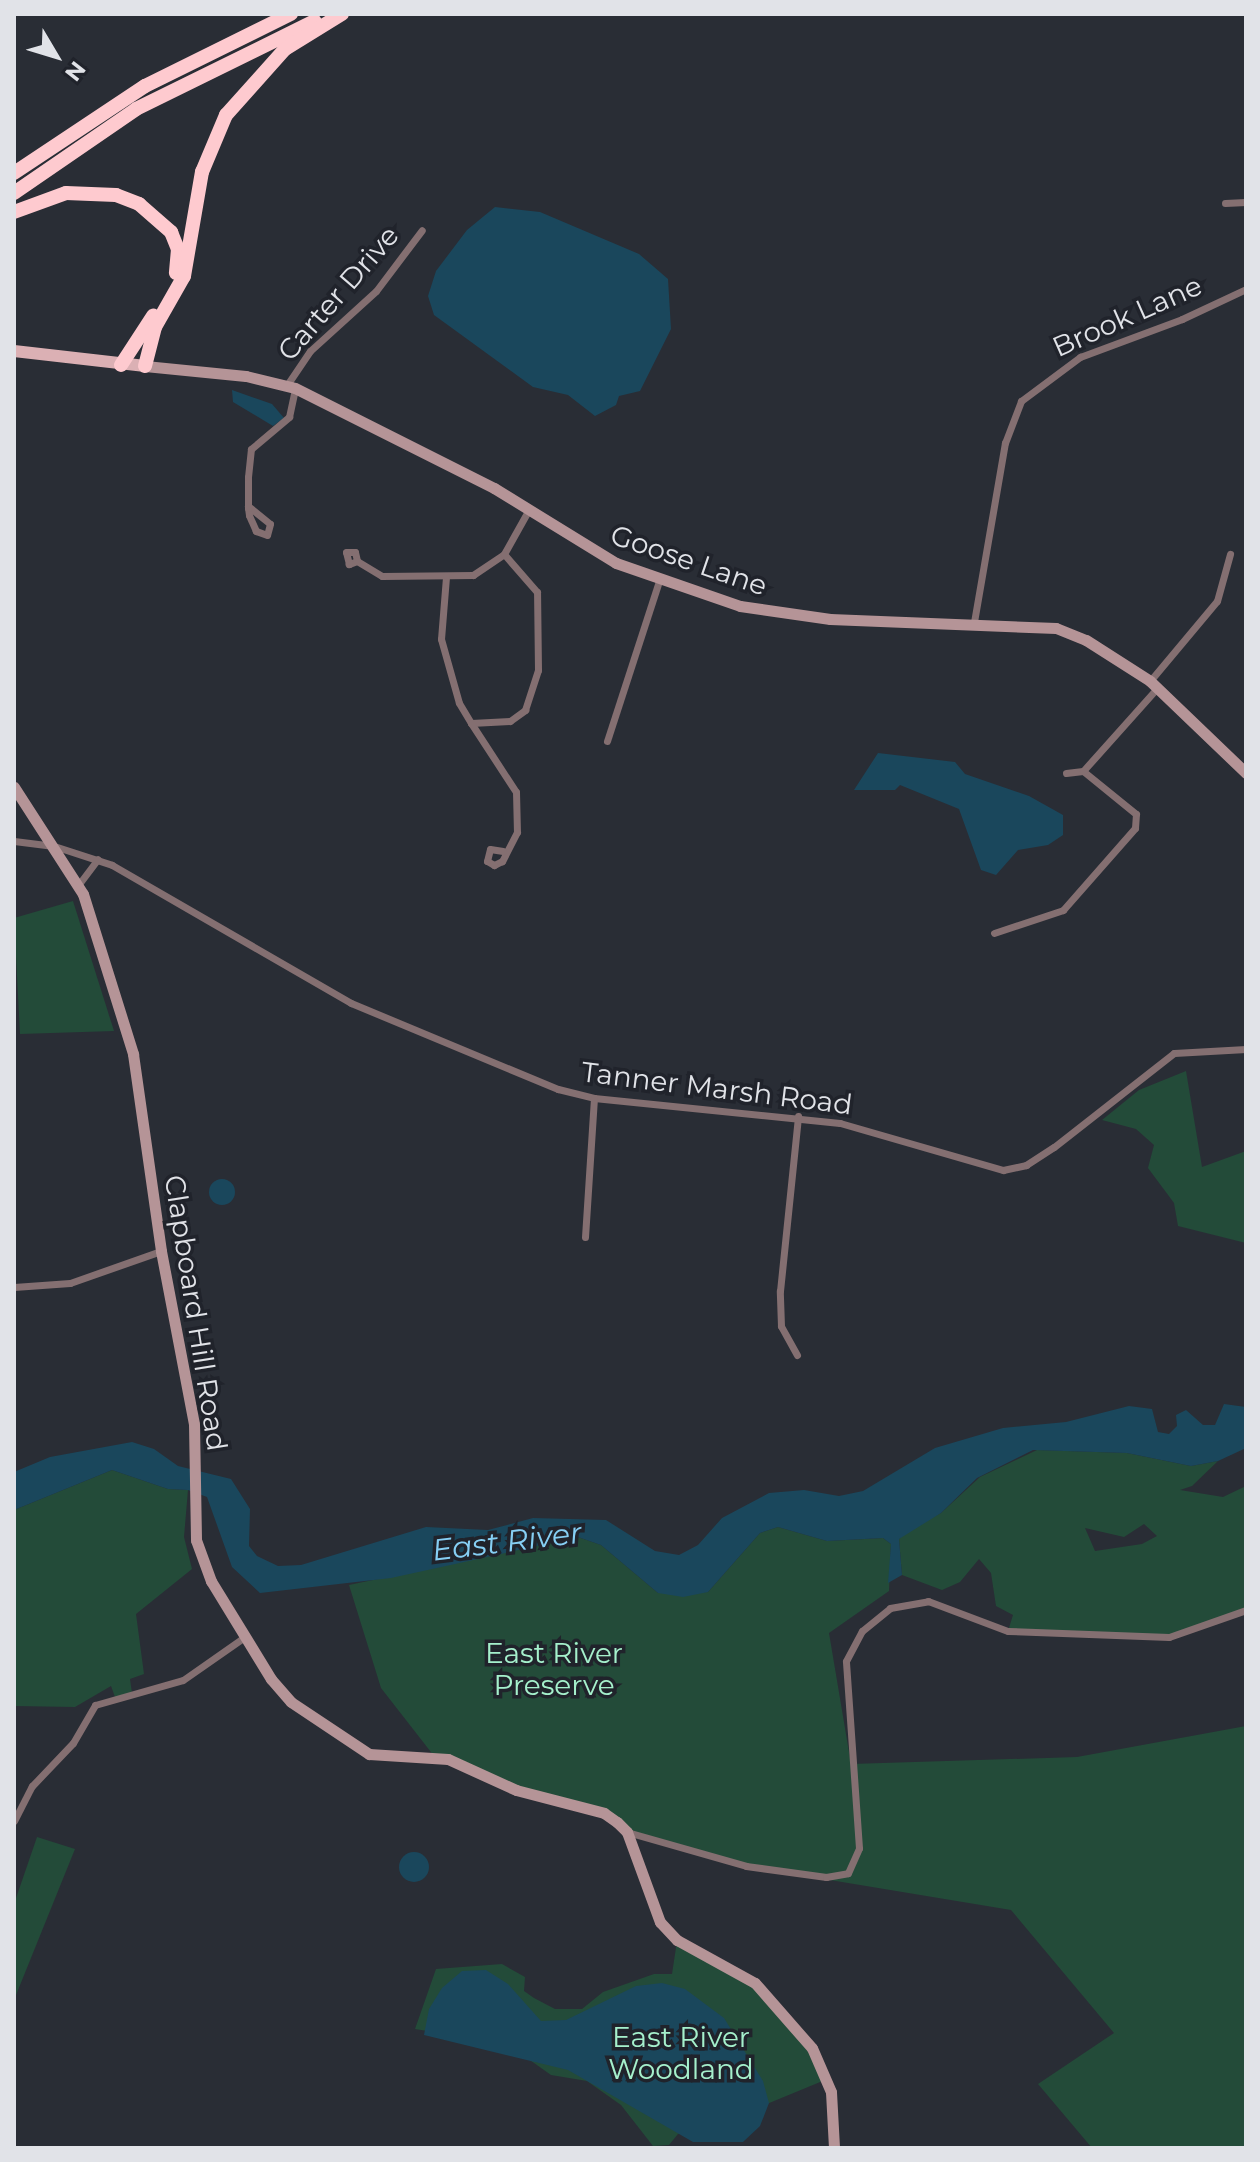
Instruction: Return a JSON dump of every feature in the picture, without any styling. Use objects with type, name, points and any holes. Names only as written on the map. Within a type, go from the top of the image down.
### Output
[{"type":"highway","points":[[14,165],[196,58],[291,14]]},
{"type":"highway","points":[[14,193],[136,109],[330,14]]},
{"type":"highway","points":[[145,366],[155,327],[184,276],[202,172],[226,115],[285,49],[342,14]]},
{"type":"highway","points":[[14,173],[63,137]]},
{"type":"highway","points":[[14,212],[66,193],[91,192],[139,204],[171,232],[178,269],[172,287],[121,365]]},
{"type":"main road","name":"Goose Lane","points":[[14,351],[145,366]]},
{"type":"street","points":[[1225,203],[1246,202]]},
{"type":"street","name":"Carter Drive","points":[[248,506],[251,449],[289,417],[291,387],[310,351],[376,291],[422,230]]},
{"type":"street","name":"Brook Lane","points":[[974,622],[1005,443],[1021,401],[1080,357],[1171,324],[1246,289]]},
{"type":"street","name":"Goose Lane","points":[[145,366],[246,376],[291,387],[494,488],[603,557],[780,616],[924,624],[974,622],[1056,628],[1097,646],[1154,684],[1246,773]]},
{"type":"street","points":[[357,561],[382,576],[413,572],[446,577],[473,575],[504,554],[528,511]]},
{"type":"street","points":[[471,723],[517,717],[531,697],[538,670],[537,592],[529,577],[504,554]]},
{"type":"street","points":[[1066,773],[1083,771],[1217,601],[1230,554]]},
{"type":"street","points":[[446,577],[441,639],[453,689],[516,792],[517,832],[503,851]]},
{"type":"street","points":[[607,741],[660,578]]},
{"type":"street","points":[[994,933],[1063,910],[1135,828],[1136,814],[1083,771]]},
{"type":"street","name":"Clapboard Hill Road","points":[[14,787],[79,884],[133,1054],[161,1251],[191,1404],[196,1464],[196,1540],[211,1581],[291,1702],[369,1754],[448,1759],[516,1790],[604,1813],[627,1832]]},
{"type":"street","name":"Tanner Marsh Road","points":[[14,841],[54,846],[98,859],[351,1003],[448,1047],[594,1098],[798,1116],[881,1132],[1003,1170],[1026,1165],[1054,1147],[1174,1053],[1246,1049]]},
{"type":"street","points":[[79,884],[98,859]]},
{"type":"street","points":[[585,1237],[594,1098]]},
{"type":"street","points":[[797,1355],[781,1326],[780,1291],[798,1116]]},
{"type":"street","points":[[14,1287],[70,1283],[161,1251]]},
{"type":"street","points":[[627,1832],[746,1866],[826,1877],[848,1873],[859,1848],[846,1661],[862,1631],[890,1608],[928,1601],[1008,1631],[1169,1637],[1246,1610]]},
{"type":"street","points":[[14,1821],[32,1786],[73,1743],[95,1705],[183,1680],[246,1636]]},
{"type":"street","points":[[627,1832],[660,1922],[677,1940],[755,1983],[812,2048],[831,2092],[834,2148]]},
{"type":"green space","points":[[73,901],[114,1031],[20,1034],[14,918]]},
{"type":"green space","points":[[1186,1071],[1202,1167],[1246,1151],[1246,1243],[1178,1226],[1174,1203],[1148,1168],[1154,1145],[1136,1129],[1102,1120],[1139,1090]]},
{"type":"green space","points":[[1037,1450],[1127,1453],[1191,1466],[1218,1461],[1192,1486],[1180,1490],[1223,1497],[1246,1486],[1246,1610],[1169,1637],[1008,1631],[1013,1615],[996,1606],[991,1573],[979,1559],[960,1582],[942,1590],[902,1575],[899,1539],[906,1531],[941,1513],[980,1477]],"holes":[[[1144,1524],[1157,1536],[1142,1544],[1095,1551],[1085,1528],[1124,1537]]]},
{"type":"green space","points":[[112,1470],[168,1489],[188,1490],[184,1537],[192,1569],[136,1614],[144,1674],[130,1679],[132,1693],[115,1697],[111,1686],[75,1707],[14,1706],[14,1510]]},
{"type":"green space","name":"East River Preserve","points":[[778,1527],[827,1541],[883,1538],[891,1544],[889,1591],[829,1633],[851,1764],[1077,1757],[1246,1726],[1246,2148],[1092,2148],[1038,2084],[1114,2033],[1011,1910],[746,1866],[627,1832],[617,1822],[516,1790],[434,1756],[381,1688],[349,1585],[578,1537],[601,1545],[658,1593],[708,1592],[760,1533]]},
{"type":"green space","points":[[37,1837],[75,1849],[14,2000],[14,1904]]},
{"type":"green space","name":"East River Woodland","points":[[677,1941],[745,1980],[787,2017],[825,2080],[709,2128],[678,2134],[669,2145],[653,2146],[621,2105],[587,2081],[551,2075],[527,2058],[477,2039],[415,2029],[436,1969],[502,1964],[525,1977],[524,1991],[534,1998],[555,2009],[582,2009],[603,1992],[654,1974],[672,1974]]},
{"type":"water","points":[[495,207],[540,212],[639,254],[668,279],[671,329],[640,391],[619,396],[616,405],[595,416],[568,395],[533,387],[434,315],[428,296],[436,271],[467,230]]},
{"type":"water","points":[[232,390],[272,404],[284,418],[273,426],[233,402]]},
{"type":"water","points":[[878,753],[955,762],[965,774],[1029,796],[1063,815],[1063,835],[1048,845],[1018,850],[996,875],[981,870],[959,809],[900,785],[895,790],[854,790]]},
{"type":"water","points":[[222,1179],[231,1183],[235,1192],[231,1201],[222,1205],[213,1201],[209,1192],[213,1183]]},
{"type":"water","name":"East River","points":[[1224,1404],[1246,1407],[1246,1448],[1218,1461],[1191,1466],[1127,1453],[1033,1450],[977,1478],[941,1513],[899,1539],[902,1575],[888,1583],[891,1544],[883,1538],[827,1541],[778,1527],[760,1533],[708,1592],[683,1597],[658,1593],[601,1545],[578,1537],[391,1578],[260,1593],[232,1567],[207,1497],[188,1490],[168,1489],[112,1470],[14,1510],[14,1472],[50,1457],[132,1442],[154,1449],[178,1466],[231,1479],[250,1509],[249,1546],[257,1556],[278,1566],[301,1565],[426,1527],[488,1530],[533,1518],[606,1520],[655,1551],[679,1555],[698,1545],[722,1518],[769,1493],[804,1490],[839,1496],[863,1491],[935,1448],[1003,1428],[1066,1422],[1129,1406],[1152,1409],[1158,1432],[1169,1434],[1177,1426],[1176,1415],[1186,1410],[1203,1425],[1215,1425]]},
{"type":"water","points":[[414,1852],[425,1856],[429,1867],[425,1878],[414,1882],[403,1878],[399,1867],[403,1856]]},
{"type":"water","name":"East River Woodland","points":[[486,1970],[508,1984],[541,2021],[566,2020],[636,1986],[662,1983],[685,1989],[724,2018],[763,2081],[769,2103],[760,2126],[743,2142],[693,2142],[568,2070],[424,2035],[429,2009],[442,1988],[462,1971]]}]
